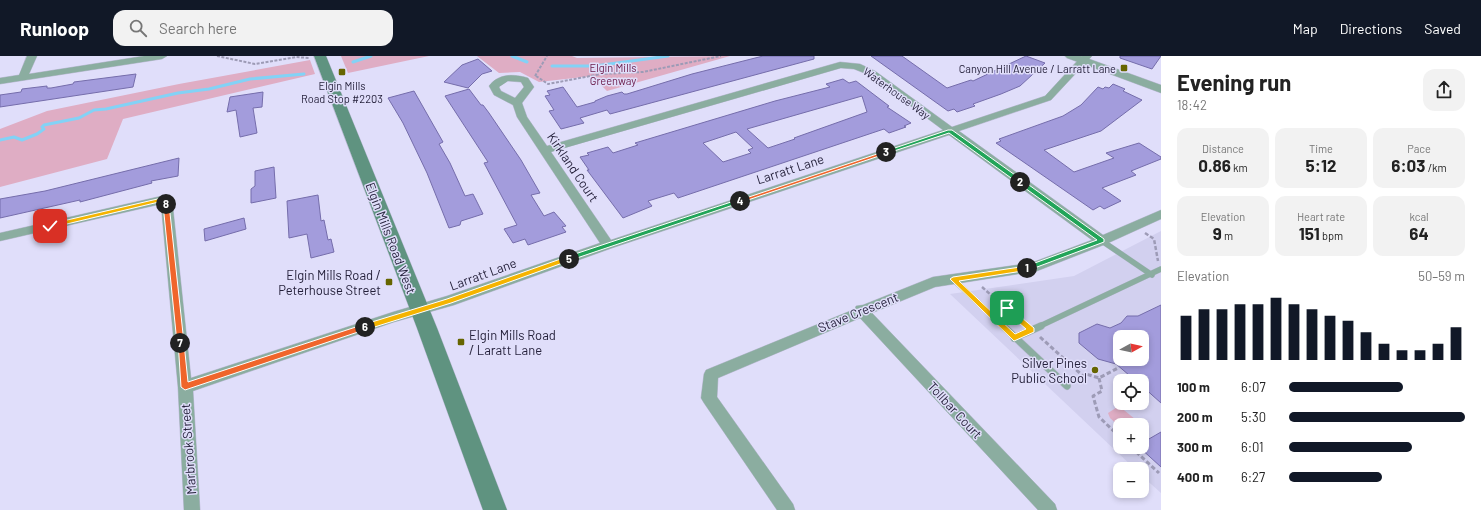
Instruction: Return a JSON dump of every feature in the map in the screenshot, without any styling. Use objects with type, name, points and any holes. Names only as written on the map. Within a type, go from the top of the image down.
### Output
[{"type":"main road","name":"Elgin Mills Road West","points":[[316,57],[419,309],[495,510]]},
{"type":"street","points":[[22,78],[32,56]]},
{"type":"street","points":[[0,81],[162,56]]},
{"type":"street","points":[[1071,56],[1085,58],[1161,89]]},
{"type":"street","name":"Larratt Lane","points":[[185,387],[419,309],[449,301],[608,244],[1048,98],[1085,58]]},
{"type":"street","name":"Waterhouse Way","points":[[545,150],[840,65],[848,64],[860,67],[872,74],[1102,241]]},
{"type":"street","name":"Kirkland Court","points":[[517,103],[522,117],[608,244]]},
{"type":"street","name":"Marbrook Street","points":[[0,237],[166,199],[185,387],[192,510]]},
{"type":"street","name":"Stave Crescent","points":[[787,510],[709,398],[711,374],[862,310],[933,282],[1032,268],[1102,241],[1161,214]]},
{"type":"street","name":"Tollbar Court","points":[[862,310],[1049,510]]},
{"type":"lane","points":[[1102,241],[1152,275]]},
{"type":"lane","points":[[1014,338],[1152,275],[1161,269]]},
{"type":"lane","points":[[953,279],[1014,338],[1067,386]]},
{"type":"path","points":[[217,56],[254,64],[296,58],[316,57]]},
{"type":"path","points":[[538,71],[547,56]]},
{"type":"path","points":[[535,76],[548,84],[601,74],[643,72],[721,56]]},
{"type":"path","points":[[1134,226],[1154,239],[1161,269]]},
{"type":"path","points":[[982,287],[1083,376],[1086,374],[1099,378],[1118,368]]},
{"type":"path","points":[[1099,378],[1102,391],[1093,396],[1099,417],[1113,430]]},
{"type":"path","points":[[1139,454],[1159,473]]},
{"type":"shaded area","name":"Silver Pines Public School","points":[[1161,231],[1161,493],[1149,482],[1149,462],[1128,462],[1119,454],[1149,454],[1149,418],[1113,418],[1113,448],[950,294],[1074,276]]},
{"type":"green space","points":[[341,56],[429,56],[348,73]]},
{"type":"green space","name":"Elgin Mills Greenway","points":[[477,56],[572,56],[577,58],[730,56],[607,91],[592,76],[539,82],[520,72],[499,73]]},
{"type":"green space","points":[[310,60],[315,74],[123,119],[107,159],[0,187],[0,129],[47,111],[179,84]]},
{"type":"green space","points":[[1113,410],[1124,410],[1134,418],[1113,418],[1113,421],[1108,413]]},
{"type":"building","points":[[763,56],[814,56],[814,59],[610,114],[607,110],[580,118],[584,123],[561,129],[549,111],[554,110],[545,96],[550,95],[547,91],[563,87],[577,107],[595,102],[607,96],[622,92],[627,94],[692,74]]},
{"type":"building","points":[[871,56],[902,56],[947,88],[971,80],[973,81],[1026,56],[1045,63],[1020,86],[973,104],[975,106],[957,112],[954,109],[948,111]]},
{"type":"building","points":[[1120,56],[1161,56],[1152,69],[1120,58]]},
{"type":"building","points":[[478,59],[492,71],[482,74],[468,88],[444,82],[462,65]]},
{"type":"building","points":[[136,74],[133,87],[0,107],[0,95],[21,92],[22,89],[47,86],[47,88],[51,88],[73,84],[74,82]]},
{"type":"building","points":[[843,79],[849,83],[856,81],[889,106],[887,107],[911,123],[904,126],[906,127],[889,133],[884,129],[678,198],[674,193],[648,201],[652,206],[623,218],[587,170],[589,170],[580,157],[589,155],[587,153],[608,147],[613,153],[638,145],[635,143],[775,101],[830,87],[826,84]],"holes":[[[862,96],[867,112],[768,148],[747,129]],[[736,132],[753,148],[748,150],[751,153],[723,162],[703,143]]]},
{"type":"building","points":[[1113,84],[1125,89],[1123,91],[1142,100],[1101,131],[1044,150],[1074,172],[1114,158],[1106,153],[1139,143],[1161,157],[1161,159],[1131,171],[1136,175],[1102,188],[1121,201],[1104,209],[1100,206],[1093,210],[996,143],[1001,141],[999,139],[1063,116],[1081,105],[1098,87],[1103,89],[1105,87],[1109,88]]},
{"type":"building","points":[[469,89],[489,113],[521,160],[540,193],[531,195],[544,216],[554,212],[566,226],[562,227],[566,232],[528,245],[525,239],[513,243],[504,229],[517,225],[484,163],[488,162],[445,96]]},
{"type":"building","points":[[414,91],[443,142],[439,144],[450,163],[465,196],[473,194],[483,214],[461,221],[460,225],[449,228],[427,173],[403,123],[388,98]]},
{"type":"building","points":[[263,92],[262,107],[253,108],[257,133],[240,137],[236,110],[227,112],[230,97]]},
{"type":"building","points":[[179,158],[178,176],[151,181],[152,183],[80,202],[80,200],[0,218],[0,199],[45,191]]},
{"type":"building","points":[[274,167],[276,198],[251,203],[251,189],[255,186],[255,171]]},
{"type":"building","points":[[318,195],[321,221],[324,220],[328,240],[331,239],[334,252],[311,258],[307,234],[289,238],[287,201]]},
{"type":"building","points":[[244,218],[246,229],[205,241],[204,229]]},
{"type":"building","points":[[1161,305],[1161,403],[1149,392],[1149,374],[1128,374],[1118,366],[1149,366],[1149,330],[1113,330],[1113,363],[1098,359],[1079,343],[1079,333],[1097,324],[1110,328],[1121,323],[1127,316],[1138,316]]},
{"type":"building","points":[[1161,432],[1161,467],[1147,454],[1149,454],[1149,439]]},
{"type":"waterway","points":[[353,62],[371,56]]},
{"type":"waterway","points":[[512,56],[527,62]]},
{"type":"waterway","points":[[552,66],[595,66],[668,56]]},
{"type":"waterway","points":[[0,140],[14,137],[22,140],[37,134],[44,129],[42,127],[44,125],[79,118],[94,110],[106,109],[178,93],[209,89],[250,79],[304,74]]},
{"type":"place","name":"Canyon Hill Avenue / Larratt Lane","points":[[1124,68]]},
{"type":"place","name":"Elgin Mills Road Stop #2203","points":[[342,72]]},
{"type":"place","name":"Elgin Mills Road / Peterhouse Street","points":[[389,282]]},
{"type":"place","name":"Elgin Mills Road / Laratt Lane","points":[[461,342]]},
{"type":"place","name":"Silver Pines Public School","points":[[1095,370]]},
{"type":"route","points":[[50,226],[166,199],[185,387],[394,317],[449,301],[608,244],[950,131],[1102,241],[1032,268],[953,279],[1014,338],[1031,330],[1007,308]]}]
